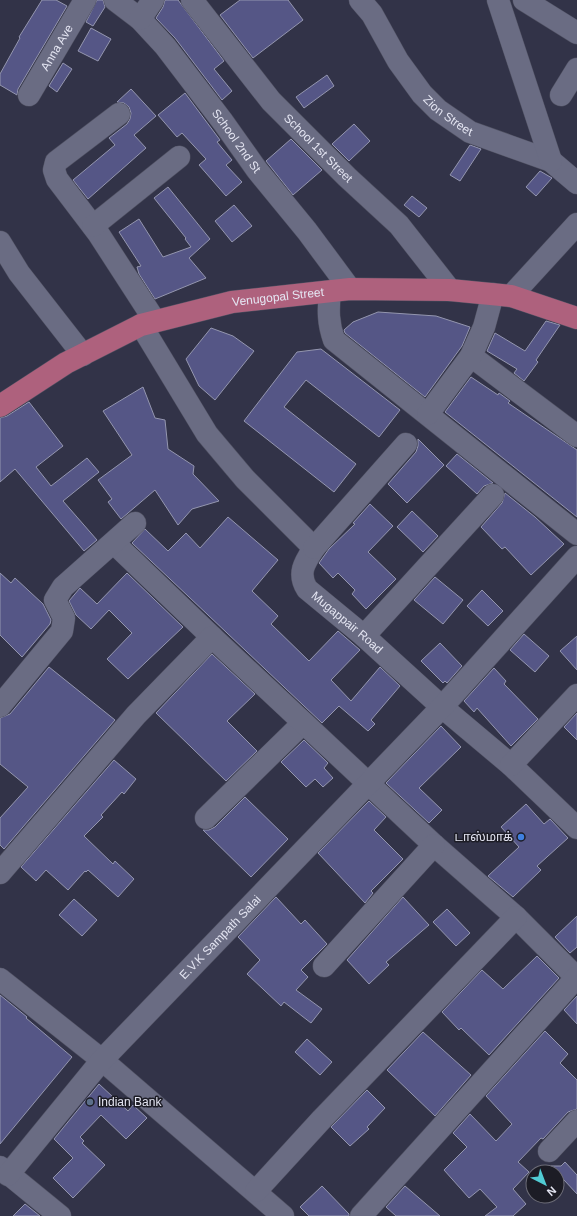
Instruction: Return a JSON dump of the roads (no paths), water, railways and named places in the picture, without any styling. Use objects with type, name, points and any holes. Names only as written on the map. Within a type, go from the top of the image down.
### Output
[{"type":"main road","name":"Venugopal Street","points":[[0,406],[66,363],[148,323],[232,302],[340,290],[450,290],[502,295],[577,318]]},
{"type":"street","name":"Anna Ave","points":[[29,94],[85,0]]},
{"type":"street","name":"School 2nd St","points":[[115,0],[140,19],[194,84],[257,170],[307,231],[340,290]]},
{"type":"street","points":[[140,19],[153,0]]},
{"type":"street","name":"School 1st Street","points":[[192,0],[271,101],[347,177],[399,225],[450,290]]},
{"type":"street","name":"Zion Street","points":[[360,0],[372,14],[398,61],[422,94],[438,110],[470,132],[551,161],[577,184]]},
{"type":"street","points":[[498,0],[551,161]]},
{"type":"street","points":[[524,0],[577,33]]},
{"type":"street","points":[[561,95],[577,69]]},
{"type":"street","points":[[119,114],[56,162],[54,170],[57,179],[93,226],[148,323],[207,434],[246,479],[314,548],[406,444]]},
{"type":"street","points":[[93,226],[179,157]]},
{"type":"street","points":[[428,414],[471,356],[484,327],[502,295],[577,224]]},
{"type":"street","points":[[0,242],[19,273],[83,355]]},
{"type":"street","points":[[340,290],[328,316],[329,327],[334,340],[577,534]]},
{"type":"street","points":[[471,356],[577,436]]},
{"type":"street","points":[[364,636],[493,495]]},
{"type":"street","points":[[0,706],[62,631],[64,618],[55,600],[57,594],[135,523]]},
{"type":"street","points":[[114,543],[434,845],[516,917],[577,978],[361,1216]]},
{"type":"street","name":"Mugappair Road","points":[[314,548],[305,563],[302,572],[302,581],[307,589],[364,636],[442,707],[511,765],[577,828]]},
{"type":"street","name":"E.V.K Sampath Salai","points":[[4,1171],[102,1060],[442,707],[577,557]]},
{"type":"street","points":[[0,873],[136,715],[212,637]]},
{"type":"street","points":[[511,765],[577,696]]},
{"type":"street","points":[[206,818],[303,723]]},
{"type":"street","points":[[324,966],[434,845]]},
{"type":"street","points":[[256,1191],[322,1119],[516,917]]},
{"type":"street","points":[[0,979],[102,1060],[256,1191],[283,1216]]},
{"type":"street","points":[[549,1151],[577,1121]]},
{"type":"street","points":[[4,1171],[60,1216]]},
{"type":"place","name":"டாஸ்மாக்","points":[[521,837]]},
{"type":"place","name":"Indian Bank","points":[[90,1102]]}]
